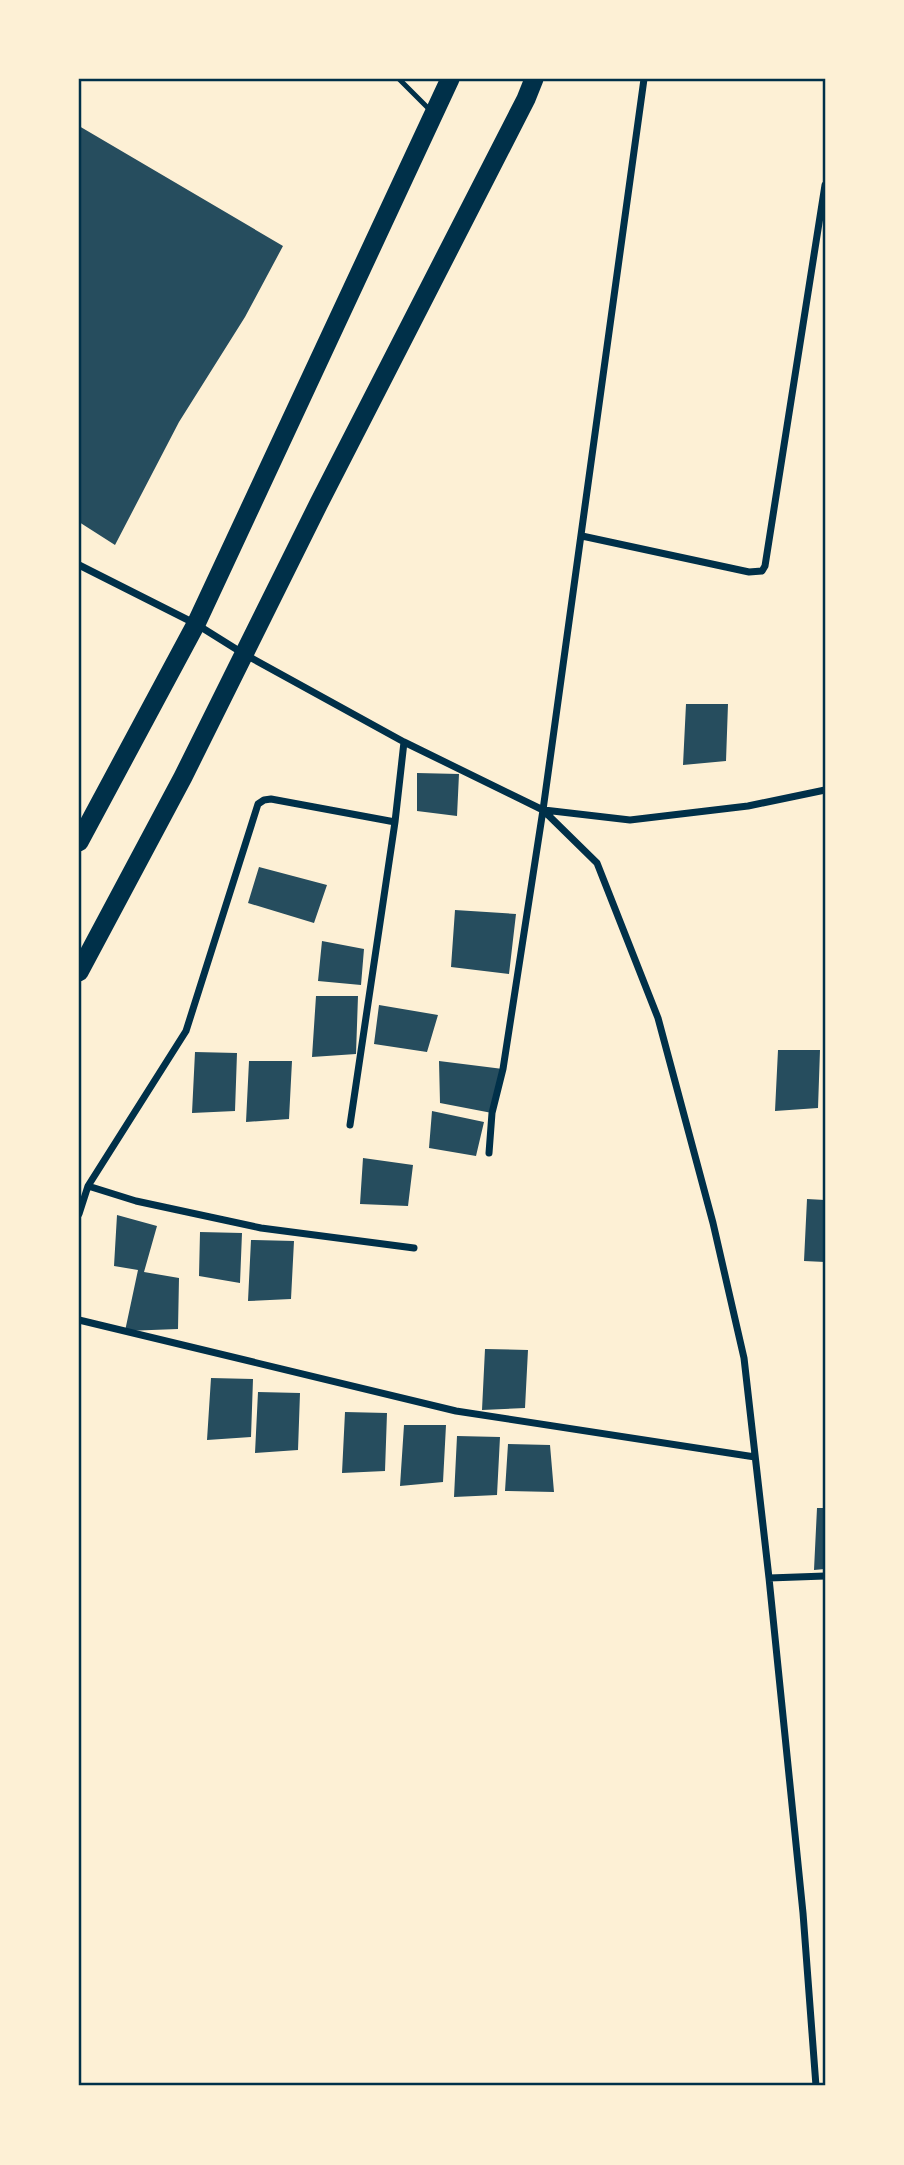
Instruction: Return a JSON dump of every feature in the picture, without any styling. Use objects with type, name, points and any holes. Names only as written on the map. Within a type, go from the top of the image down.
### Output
[{"type":"highway","points":[[79,842],[196,624],[450,79]]},
{"type":"highway","points":[[79,972],[183,777],[534,79]]},
{"type":"street","points":[[489,1153],[492,1114],[503,1069],[543,810],[644,79]]},
{"type":"street","points":[[582,536],[749,572],[762,571],[765,566],[825,185]]},
{"type":"street","points":[[79,565],[196,624],[244,654],[404,742],[543,810],[597,863],[658,1018],[713,1223],[744,1358],[803,1913],[816,2086]]},
{"type":"street","points":[[350,1125],[404,742]]},
{"type":"street","points":[[543,810],[629,820],[748,806],[825,790]]},
{"type":"street","points":[[79,1214],[88,1186],[186,1031],[258,804],[271,799],[394,822]]},
{"type":"street","points":[[88,1186],[136,1200],[261,1228],[414,1248]]},
{"type":"street","points":[[79,1320],[456,1411],[755,1457]]},
{"type":"street","points":[[769,1577],[825,1576]]},
{"type":"lane","points":[[398,79],[433,114]]},
{"type":"building","points":[[79,126],[283,246],[245,317],[179,422],[115,545],[79,522]]},
{"type":"building","points":[[686,704],[728,704],[726,761],[683,765]]},
{"type":"building","points":[[417,773],[459,774],[457,816],[417,811]]},
{"type":"building","points":[[259,867],[327,885],[314,923],[248,903]]},
{"type":"building","points":[[455,910],[516,914],[509,974],[451,967]]},
{"type":"building","points":[[322,941],[364,949],[361,985],[318,981]]},
{"type":"building","points":[[316,996],[358,996],[356,1054],[312,1057]]},
{"type":"building","points":[[379,1005],[438,1015],[427,1052],[374,1044]]},
{"type":"building","points":[[778,1050],[820,1050],[818,1108],[775,1111]]},
{"type":"building","points":[[195,1052],[237,1053],[235,1111],[192,1113]]},
{"type":"building","points":[[249,1061],[292,1061],[289,1119],[246,1122]]},
{"type":"building","points":[[439,1061],[503,1069],[492,1113],[440,1103]]},
{"type":"building","points":[[432,1111],[484,1122],[476,1156],[429,1148]]},
{"type":"building","points":[[363,1158],[413,1165],[408,1206],[360,1204]]},
{"type":"building","points":[[807,1199],[825,1200],[825,1262],[804,1261]]},
{"type":"building","points":[[117,1215],[157,1226],[144,1272],[179,1278],[178,1329],[125,1331],[138,1270],[114,1266]]},
{"type":"building","points":[[200,1232],[242,1233],[240,1283],[199,1276]]},
{"type":"building","points":[[251,1240],[294,1241],[291,1299],[248,1301]]},
{"type":"building","points":[[485,1349],[528,1350],[525,1408],[482,1410]]},
{"type":"building","points":[[211,1378],[253,1379],[251,1437],[207,1440]]},
{"type":"building","points":[[258,1392],[300,1393],[298,1450],[255,1453]]},
{"type":"building","points":[[345,1412],[387,1413],[385,1471],[342,1473]]},
{"type":"building","points":[[404,1425],[446,1425],[443,1482],[400,1486]]},
{"type":"building","points":[[457,1436],[500,1437],[497,1495],[454,1497]]},
{"type":"building","points":[[508,1444],[550,1445],[554,1492],[505,1491]]},
{"type":"building","points":[[817,1508],[825,1508],[825,1569],[814,1570]]}]
